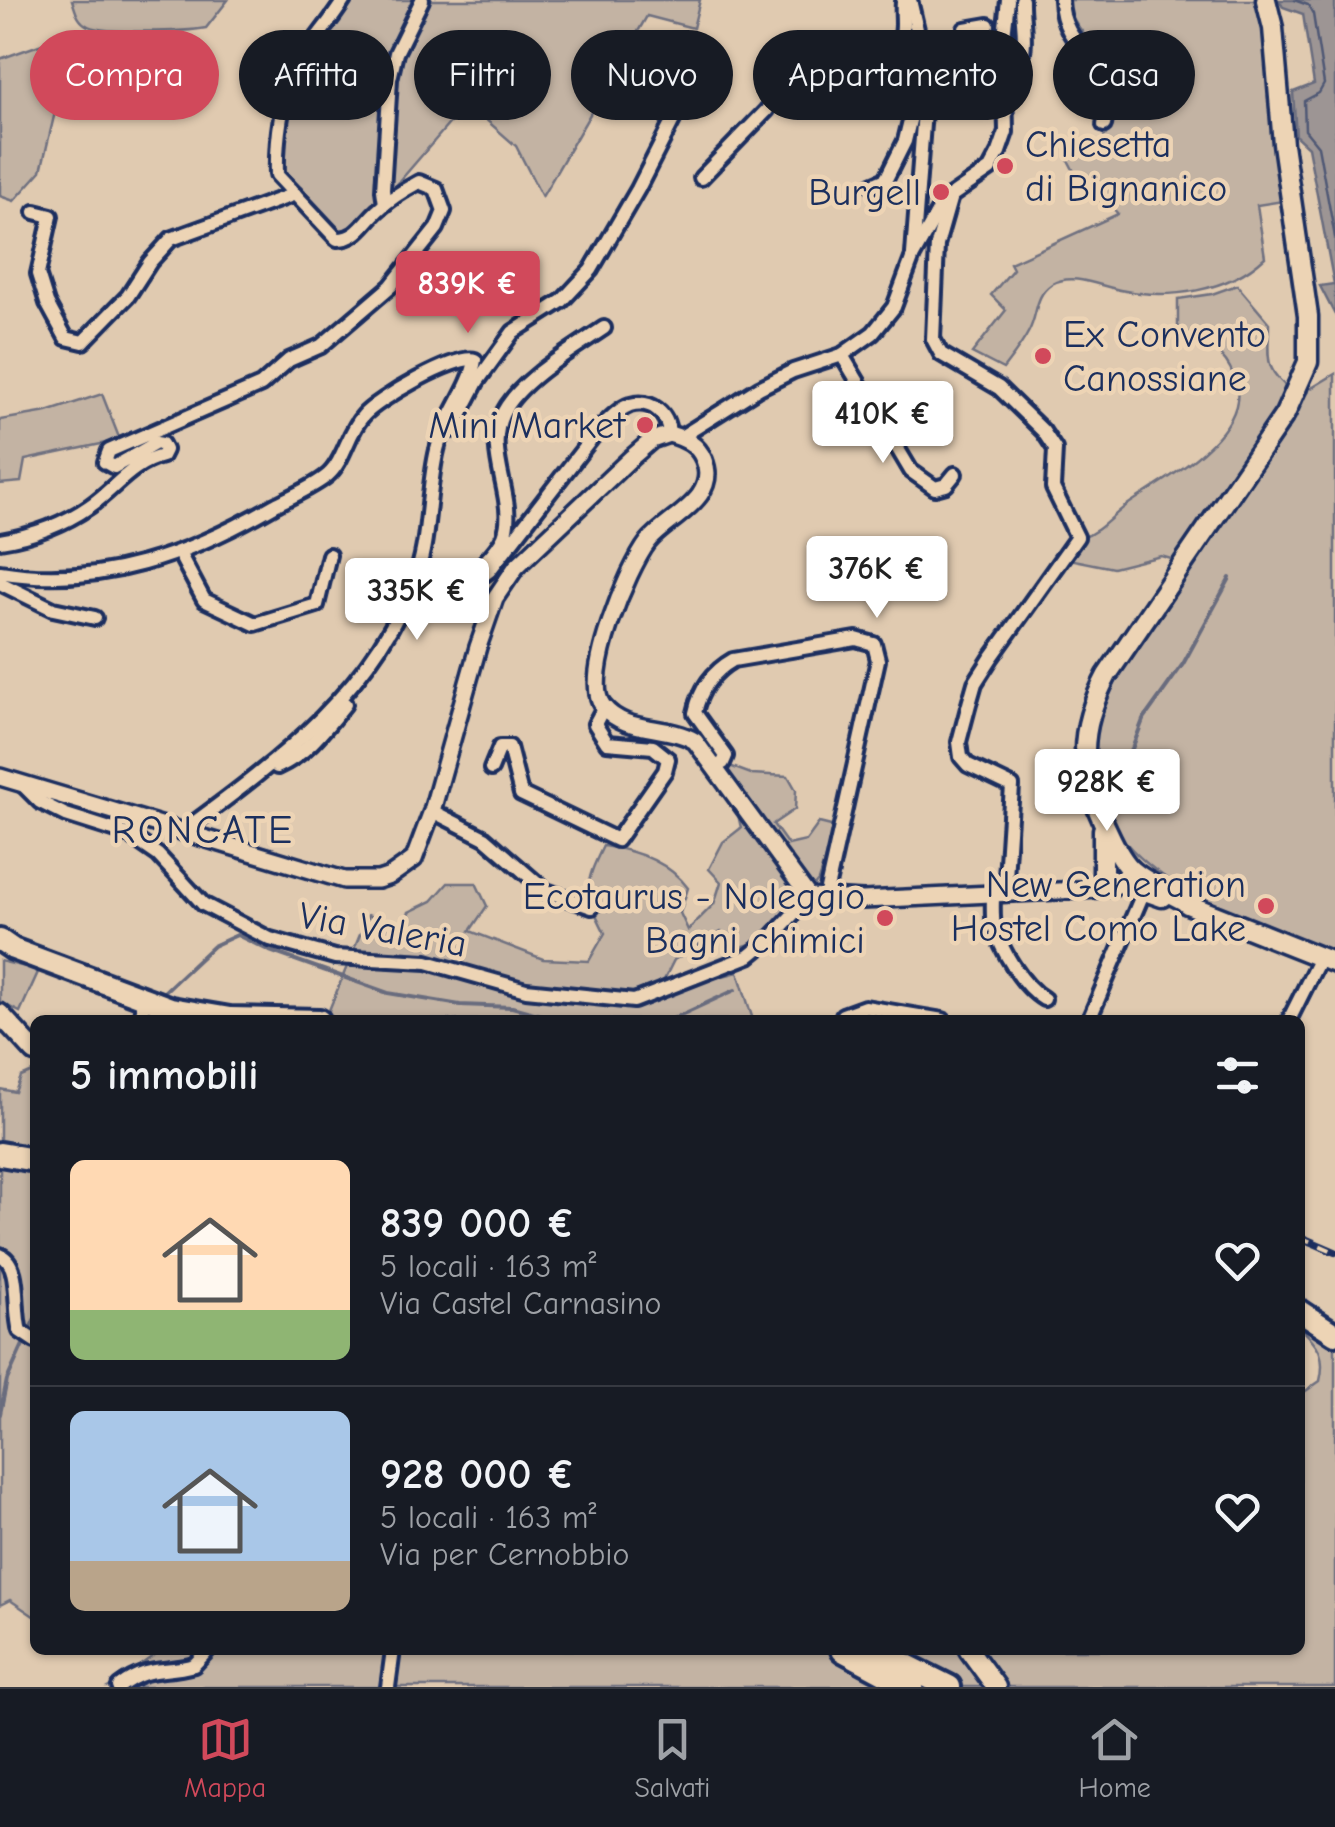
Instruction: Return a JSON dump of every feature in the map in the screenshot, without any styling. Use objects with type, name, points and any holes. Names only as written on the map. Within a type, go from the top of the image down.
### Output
[{"type":"highway","points":[[0,1140],[30,1145]]},
{"type":"highway","points":[[0,1154],[30,1159]]},
{"type":"highway","points":[[857,1655],[931,1684]]},
{"type":"highway","points":[[883,1655],[931,1684]]},
{"type":"main road","points":[[1266,0],[1273,28],[1282,144],[1308,316],[1308,362],[1285,414],[1166,586],[1092,703],[1084,743],[1086,778],[1124,874],[1328,960]]},
{"type":"main road","points":[[1102,820],[1103,868]]},
{"type":"main road","points":[[1103,868],[1114,857],[1124,874],[1144,891],[1195,907]]},
{"type":"main road","points":[[4,947],[142,1009],[171,1008],[212,1015]]},
{"type":"main road","points":[[0,1014],[30,1047]]},
{"type":"main road","points":[[1305,1314],[1335,1334]]},
{"type":"main road","points":[[973,1655],[996,1687]]},
{"type":"street","points":[[0,541],[32,536],[89,507],[138,464],[160,457],[165,450],[156,443],[114,468],[106,464],[107,453],[261,384],[288,360],[321,346],[391,286],[437,228],[444,211],[436,189],[419,182],[386,204],[345,240],[337,239],[277,175],[286,96],[296,68],[344,0]]},
{"type":"street","points":[[386,204],[383,190],[390,79],[396,53],[422,0]]},
{"type":"street","points":[[702,178],[767,110],[790,62],[803,50],[890,49],[903,36],[903,2],[908,0],[916,30]]},
{"type":"street","points":[[1007,30],[1008,0]]},
{"type":"street","points":[[1022,0],[1023,30]]},
{"type":"street","points":[[1060,0],[1067,30],[1106,81],[1109,92],[1104,125]]},
{"type":"street","points":[[965,30],[988,25]]},
{"type":"street","points":[[265,772],[294,760],[320,736],[400,630],[425,566],[437,482],[449,436],[477,382],[514,332],[562,301],[591,270],[673,120]]},
{"type":"street","points":[[872,185],[886,179],[905,141],[910,120]]},
{"type":"street","points":[[913,256],[925,120]]},
{"type":"street","points":[[0,777],[344,880],[366,882],[390,876],[414,859],[495,598],[516,567],[652,440],[675,435],[793,372],[842,356],[873,333],[894,307],[913,256],[951,196],[990,169],[1006,132],[1006,120]]},
{"type":"street","points":[[36,212],[52,216],[38,274],[47,303],[66,338],[83,342],[128,296],[171,239],[294,194]]},
{"type":"street","points":[[951,196],[936,245],[932,332],[935,345],[953,363],[999,388],[1044,431],[1054,449],[1053,488],[1076,537],[975,683],[959,742],[961,756],[968,766],[1012,786],[994,924],[1002,946],[1033,993],[1044,999]]},
{"type":"street","points":[[604,328],[551,364],[510,402],[502,415],[496,444],[506,526],[499,546],[480,567],[485,574],[489,570],[598,430],[633,404],[663,412],[675,435],[692,443],[703,456],[706,483],[697,499],[652,537],[637,558],[597,670],[596,694],[604,706],[617,719],[630,724],[680,732],[694,740],[817,897],[862,900],[1101,889],[1124,874]]},
{"type":"street","points":[[842,356],[910,471],[935,488],[946,485],[955,474]]},
{"type":"street","points":[[0,572],[76,576],[127,570],[236,528],[330,474],[363,415],[450,362],[469,357],[475,360],[441,432],[430,478],[419,566],[392,628],[368,665],[310,732],[265,772],[183,831]]},
{"type":"street","points":[[178,553],[204,600],[255,624],[317,604],[328,555]]},
{"type":"street","points":[[0,583],[53,609],[95,618]]},
{"type":"street","points":[[716,766],[726,756],[695,713],[698,696],[723,665],[856,639],[874,644],[878,660],[817,897]]},
{"type":"street","points":[[491,769],[500,747],[508,748],[521,794],[617,840],[665,772],[668,759],[653,747],[607,742],[595,724],[604,706]]},
{"type":"street","name":"Via Valeria","points":[[21,783],[40,802],[66,815],[129,835],[158,855],[204,904],[270,939],[335,957],[427,962],[526,990],[634,1002],[749,956],[817,897]]},
{"type":"street","points":[[204,837],[227,799]]},
{"type":"street","points":[[432,810],[485,838],[546,890],[592,907]]},
{"type":"street","points":[[1073,888],[1103,868]]},
{"type":"street","points":[[1091,1015],[1144,891]]},
{"type":"street","points":[[1291,1015],[1328,960]]},
{"type":"street","points":[[843,1015],[866,1007],[913,1015]]},
{"type":"street","points":[[0,1256],[8,1258],[14,1269],[14,1302],[28,1337]]},
{"type":"street","points":[[119,1687],[150,1670],[194,1665],[203,1655]]},
{"type":"street","points":[[388,1687],[392,1655]]},
{"type":"shaded area","points":[[72,0],[228,0],[206,28],[97,29],[79,18]]},
{"type":"shaded area","points":[[350,0],[700,0],[693,28],[647,16],[639,30],[571,30],[571,120],[587,120],[542,197],[516,146],[486,120],[551,120],[551,30],[414,30],[414,120],[452,120],[355,233],[335,232],[280,168],[286,120],[394,120],[394,30],[331,30]]},
{"type":"shaded area","points":[[1066,0],[1260,0],[1267,28],[1283,201],[1257,205],[1265,257],[1216,285],[1158,294],[1069,279],[1052,284],[1039,300],[1026,336],[1003,369],[972,353],[1006,310],[991,295],[1013,269],[1010,263],[1118,214],[1112,207],[1087,196],[1068,160],[1073,146],[1087,154],[1104,138],[1112,120],[1195,120],[1195,30],[1081,30]]},
{"type":"shaded area","points":[[30,48],[30,120],[53,120],[41,171],[14,201],[0,196],[0,59]]},
{"type":"shaded area","points":[[1237,285],[1269,323],[1272,368],[1292,391],[1178,561],[1161,556],[1113,568],[1068,559],[1081,538],[1095,532],[1201,454],[1230,420],[1237,402],[1232,371],[1213,349],[1178,326],[1178,299]]},
{"type":"shaded area","points":[[1335,374],[1335,953],[1220,909],[1147,864],[1119,835],[1100,801],[1093,750],[1116,681],[1298,404],[1310,389]]},
{"type":"shaded area","points":[[102,394],[120,440],[25,460],[21,482],[0,484],[0,420],[47,412]]},
{"type":"shaded area","points":[[727,765],[751,774],[788,776],[796,790],[795,809],[773,824],[788,845],[806,841],[819,823],[835,827],[818,881],[771,938],[741,947],[721,932],[674,960],[663,982],[673,989],[738,972],[751,1015],[327,1015],[368,915],[403,929],[409,912],[432,901],[448,883],[476,883],[487,906],[470,931],[543,959],[589,961],[605,933],[589,889],[603,846],[650,858],[680,879],[688,888],[680,913],[688,930],[714,904],[721,882],[709,869],[723,842],[741,828]]},
{"type":"shaded area","points":[[0,961],[39,970],[20,1012],[0,1002]]},
{"type":"shaded area","points":[[30,1073],[30,1614],[10,1600],[0,1605],[0,1089],[15,1092],[21,1077]]},
{"type":"shaded area","points":[[1305,1326],[1335,1341],[1335,1687],[109,1687],[156,1655],[1305,1655],[1305,1392],[1320,1381],[1322,1364],[1305,1333]]},
{"type":"water","points":[[1279,0],[1335,0],[1335,315],[1320,286],[1334,284],[1308,147],[1296,136],[1293,92],[1314,84],[1303,14],[1283,7]]},
{"type":"waterway","points":[[1107,775],[1127,762],[1143,720],[1183,664],[1230,578]]},
{"type":"waterway","points":[[165,991],[213,946],[237,935],[270,951],[388,993],[460,1005],[512,1007],[541,1015]]},
{"type":"waterway","points":[[681,1015],[735,990]]},
{"type":"waterway","points":[[0,1414],[7,1380],[30,1329]]},
{"type":"railway","points":[[1305,1239],[1335,1252]]},
{"type":"place","name":"Chiesetta di Bignanico","points":[[1005,166]]},
{"type":"place","name":"Burgell","points":[[941,192]]},
{"type":"place","name":"Ex Convento Canossiane","points":[[1043,356]]},
{"type":"place","name":"Mini Market","points":[[645,425]]},
{"type":"place","name":"New Generation Hostel Como Lake","points":[[1266,906]]},
{"type":"place","name":"Ecotaurus - Noleggio Bagni chimici","points":[[885,918]]},
{"type":"district","name":"RONCATE","points":[[203,829]]}]
